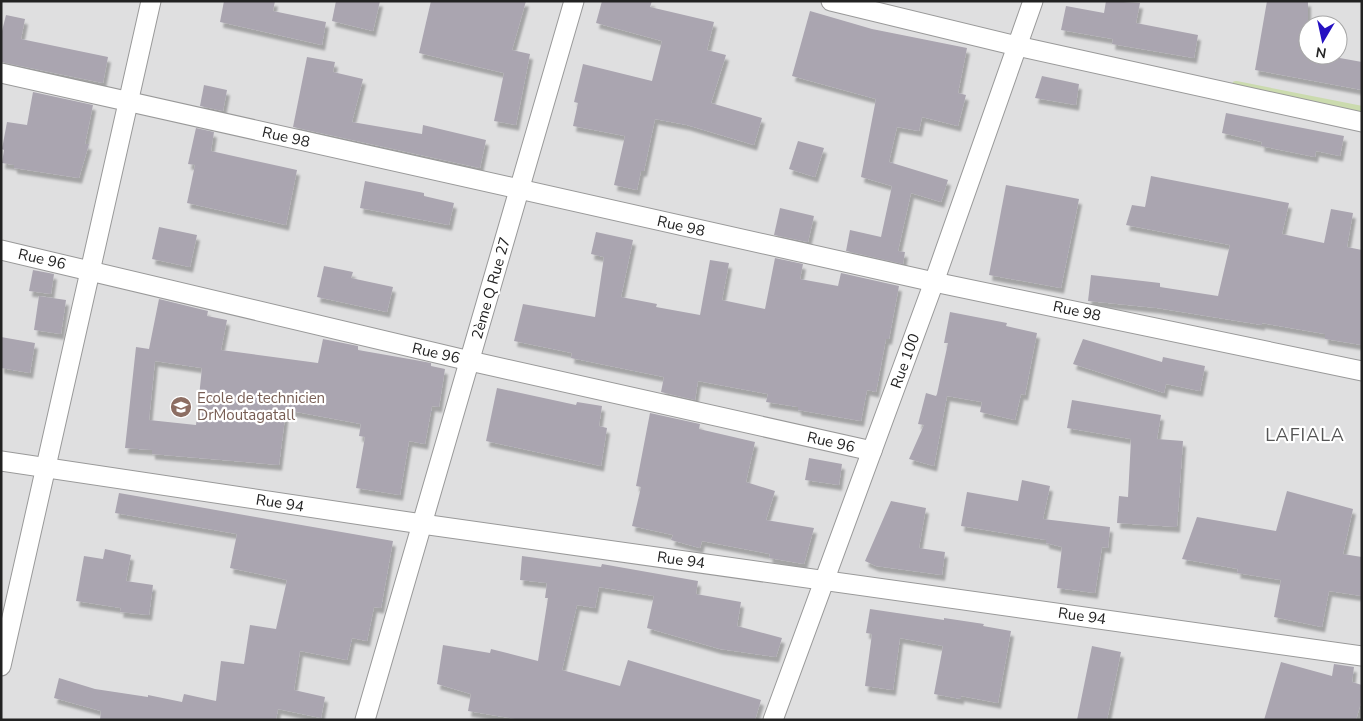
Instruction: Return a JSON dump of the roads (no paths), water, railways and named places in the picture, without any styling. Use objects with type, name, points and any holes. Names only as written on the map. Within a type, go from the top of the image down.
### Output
[{"type":"street","points":[[1,666],[151,1]]},
{"type":"street","name":"2ème Q Rue 27","points":[[365,720],[574,1]]},
{"type":"street","points":[[830,1],[1017,46],[1362,122]]},
{"type":"street","name":"Rue 100","points":[[773,720],[934,282],[1032,1]]},
{"type":"street","name":"Rue 98","points":[[1,73],[934,282],[1362,370]]},
{"type":"street","name":"Rue 96","points":[[1,250],[470,361],[872,451]]},
{"type":"street","name":"Rue 94","points":[[1,461],[422,524],[1362,656]]},
{"type":"waterway","points":[[1236,85],[1362,110]]},
{"type":"place","name":"Ecole de technicien DrMoutagatall","points":[[181,407]]},
{"type":"district","name":"LAFIALA","points":[[1305,435]]}]
